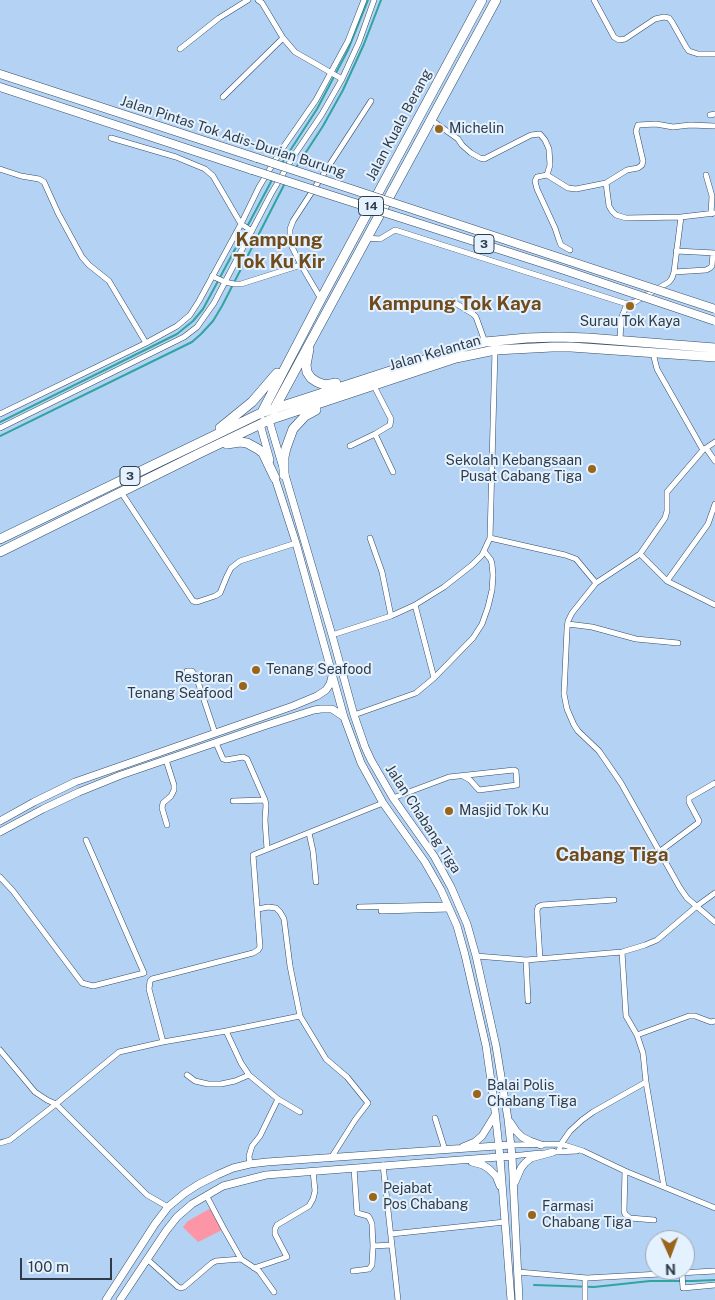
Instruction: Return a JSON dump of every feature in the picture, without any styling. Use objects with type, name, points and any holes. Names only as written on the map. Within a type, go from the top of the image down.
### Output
[{"type":"highway","name":"Jalan Kuala Berang","points":[[260,424],[261,413],[290,356],[482,0]]},
{"type":"highway","name":"Jalan Kuala Berang","points":[[269,420],[496,0]]},
{"type":"highway","points":[[455,50],[474,22],[485,20]]},
{"type":"highway","points":[[320,324],[306,365],[307,372],[311,378],[325,385],[361,380]]},
{"type":"highway","name":"Jalan Kelantan","points":[[261,413],[467,346],[485,342],[558,337],[715,348]]},
{"type":"highway","name":"Jalan Kelantan","points":[[260,424],[456,358],[495,350],[571,347],[715,358]]},
{"type":"highway","points":[[183,450],[210,435],[242,411],[263,391],[290,356]]},
{"type":"highway","points":[[284,475],[286,448],[293,429],[298,422],[304,416],[341,397]]},
{"type":"highway","name":"3","points":[[0,540],[261,413]]},
{"type":"highway","name":"3","points":[[0,552],[260,424]]},
{"type":"highway","points":[[200,453],[231,442],[247,443],[258,449],[262,454],[275,478]]},
{"type":"main road","name":"Jalan Pintas Tok Adis-Durian Burung","points":[[0,74],[715,309]]},
{"type":"main road","name":"Jalan Pintas Tok Adis-Durian Burung","points":[[0,87],[564,270],[715,321]]},
{"type":"main road","name":"Jalan Chabang Tiga","points":[[269,420],[354,715],[365,747],[394,798],[434,856],[451,887],[467,924],[496,1046],[508,1119],[514,1184],[519,1298]]},
{"type":"main road","name":"Jalan Chabang Tiga","points":[[260,424],[296,544],[344,717],[362,763],[383,803],[425,862],[441,890],[456,926],[465,956],[486,1046],[495,1113],[503,1193],[510,1299]]},
{"type":"main road","points":[[0,821],[75,782],[317,696],[326,690],[332,675]]},
{"type":"main road","points":[[0,832],[79,792],[121,775],[314,710],[332,709],[344,717]]},
{"type":"main road","points":[[264,716],[267,726]]},
{"type":"main road","points":[[456,1150],[475,1142],[482,1136],[492,1122],[495,1113]]},
{"type":"main road","points":[[508,1119],[522,1137],[542,1145]]},
{"type":"main road","points":[[106,1300],[168,1207],[185,1193],[233,1168],[250,1164],[511,1146]]},
{"type":"main road","points":[[514,1184],[521,1168],[531,1158],[556,1152]]},
{"type":"main road","points":[[120,1300],[177,1217],[192,1204],[223,1186],[266,1175],[512,1156]]},
{"type":"main road","points":[[465,1160],[489,1169],[496,1176],[503,1193]]},
{"type":"street","points":[[180,49],[218,18],[248,0]]},
{"type":"street","points":[[258,0],[262,3],[283,38],[295,52],[341,78]]},
{"type":"street","points":[[0,414],[146,343],[184,321],[190,315],[218,279],[246,228],[259,188],[332,73],[348,41],[364,0]]},
{"type":"street","points":[[0,428],[191,333],[197,327],[204,318],[218,279],[246,228],[272,194],[293,157],[322,114],[359,42],[374,0]]},
{"type":"street","points":[[594,0],[614,37],[619,40],[624,39],[655,19],[664,17],[669,18],[672,22],[689,51],[698,54],[715,54]]},
{"type":"street","points":[[223,97],[283,38]]},
{"type":"street","points":[[321,299],[292,247],[290,229],[293,221],[371,101]]},
{"type":"street","points":[[430,119],[458,139],[471,153],[484,159],[531,135],[540,134],[549,148],[550,166],[547,175]]},
{"type":"street","points":[[570,250],[565,248],[559,240],[535,184],[537,177],[547,175],[568,188],[576,189],[606,183],[627,170],[638,168],[642,165],[643,161],[636,130],[638,126],[656,124],[673,127],[690,125],[715,126]]},
{"type":"street","points":[[111,138],[176,157],[205,169],[213,176],[246,228]]},
{"type":"street","points":[[0,169],[44,182],[58,213],[82,257],[88,265],[109,281],[146,343]]},
{"type":"street","points":[[606,183],[610,206],[616,215],[626,218],[681,217],[713,214],[712,196],[706,175]]},
{"type":"street","points":[[366,238],[380,239],[395,230],[626,304],[635,302],[669,282],[674,272],[681,217]]},
{"type":"street","points":[[674,272],[706,270],[712,266],[714,253],[676,251]]},
{"type":"street","points":[[218,279],[234,284],[249,282],[301,265]]},
{"type":"street","points":[[452,301],[476,317],[485,342]]},
{"type":"street","points":[[620,341],[621,319],[626,304]]},
{"type":"street","points":[[332,636],[392,616],[415,605],[444,587],[472,565],[484,551],[490,538],[495,350]]},
{"type":"street","points":[[653,353],[657,369],[704,450],[715,461]]},
{"type":"street","points":[[350,446],[390,425],[391,419],[374,386]]},
{"type":"street","points":[[375,434],[393,472]]},
{"type":"street","points":[[715,442],[704,450],[667,492],[667,511],[664,518],[640,554],[596,583],[572,613],[568,624],[564,694],[567,709],[578,731],[599,752],[621,784],[686,898],[715,922]]},
{"type":"street","points":[[120,492],[192,601],[196,602],[220,593],[227,576],[240,561],[296,544]]},
{"type":"street","points":[[667,581],[708,524],[715,504]]},
{"type":"street","points":[[370,538],[382,572],[392,616]]},
{"type":"street","points":[[490,538],[576,559],[596,583]]},
{"type":"street","points":[[354,715],[416,693],[434,678],[473,638],[482,624],[492,590],[491,560],[484,551]]},
{"type":"street","points":[[640,554],[667,581],[715,605]]},
{"type":"street","points":[[415,605],[434,678]]},
{"type":"street","points":[[568,624],[592,627],[636,639],[678,643]]},
{"type":"street","points":[[187,672],[192,671],[196,676],[215,733]]},
{"type":"street","points":[[216,743],[223,759],[242,757],[247,759],[265,800],[267,849]]},
{"type":"street","points":[[166,760],[174,785],[171,796],[163,802],[162,808],[167,825]]},
{"type":"street","points":[[394,798],[449,778],[463,776],[514,770],[516,771],[518,785],[479,790],[470,780],[463,776]]},
{"type":"street","points":[[659,852],[698,823],[699,820],[689,802],[689,798],[715,783]]},
{"type":"street","points":[[233,801],[265,800]]},
{"type":"street","points":[[163,1042],[148,989],[152,979],[258,950],[260,946],[253,855],[383,803]]},
{"type":"street","points":[[309,832],[316,882]]},
{"type":"street","points":[[0,877],[13,891],[82,983],[93,986],[144,973],[86,840]]},
{"type":"street","points":[[476,956],[526,960],[622,952],[657,940],[715,893]]},
{"type":"street","points":[[540,959],[538,907],[542,905],[614,900]]},
{"type":"street","points":[[359,907],[448,907]]},
{"type":"street","points":[[381,911],[448,907]]},
{"type":"street","points":[[258,909],[276,908],[284,919],[290,966],[300,1016],[326,1060],[347,1077],[368,1103],[331,1158]]},
{"type":"street","points":[[622,952],[626,1016],[637,1035],[643,1053],[646,1082],[664,1187]]},
{"type":"street","points":[[526,960],[528,1001]]},
{"type":"street","points":[[0,1143],[10,1140],[119,1052],[300,1016]]},
{"type":"street","points":[[637,1035],[688,1016],[695,1016],[715,1022]]},
{"type":"street","points":[[226,1031],[241,1064],[249,1075],[278,1099],[300,1112]]},
{"type":"street","points":[[0,1050],[35,1092],[56,1104],[147,1194],[168,1207]]},
{"type":"street","points":[[187,1074],[195,1081],[208,1084],[235,1081],[249,1075]]},
{"type":"street","points":[[556,1152],[570,1131],[582,1120],[646,1082]]},
{"type":"street","points":[[250,1164],[249,1156],[252,1146],[260,1136],[278,1099]]},
{"type":"street","points":[[435,1118],[445,1150]]},
{"type":"street","points":[[511,1146],[560,1144],[583,1151],[625,1171],[715,1208]]},
{"type":"street","points":[[512,1156],[583,1151]]},
{"type":"street","points":[[383,1165],[398,1300]]},
{"type":"street","points":[[353,1271],[369,1269],[372,1265],[373,1246],[370,1219],[368,1216],[357,1213],[354,1168]]},
{"type":"street","points":[[254,1268],[287,1257],[275,1229],[277,1225],[309,1206],[315,1191],[313,1171]]},
{"type":"street","points":[[625,1171],[625,1214],[630,1218],[654,1220]]},
{"type":"street","points":[[206,1195],[241,1259],[259,1271],[274,1292]]},
{"type":"street","points":[[391,1234],[505,1222]]},
{"type":"street","points":[[373,1246],[392,1245]]},
{"type":"street","points":[[147,1259],[181,1288],[212,1262],[241,1259]]},
{"type":"street","points":[[695,1272],[715,1271]]},
{"type":"street","points":[[518,1274],[585,1278],[645,1275]]},
{"type":"street","points":[[585,1278],[585,1300]]},
{"type":"street","points":[[682,1280],[683,1288],[715,1284]]},
{"type":"shaded area","points":[[211,1208],[222,1230],[198,1242],[183,1227],[188,1221]]},
{"type":"waterway","points":[[282,163],[317,109],[348,50],[368,0]]},
{"type":"waterway","points":[[295,169],[323,126],[343,90],[381,0]]},
{"type":"waterway","points":[[0,422],[177,334],[193,321],[203,309],[272,180]]},
{"type":"waterway","points":[[0,436],[192,342],[213,321],[222,306],[285,183]]},
{"type":"waterway","points":[[534,1285],[594,1287],[650,1281],[715,1280]]},
{"type":"place","name":"Michelin","points":[[439,129]]},
{"type":"place","name":"Surau Tok Kaya","points":[[630,306]]},
{"type":"place","name":"Sekolah Kebangsaan Pusat Cabang Tiga","points":[[592,469]]},
{"type":"place","name":"Tenang Seafood","points":[[256,670]]},
{"type":"place","name":"Restoran Tenang Seafood","points":[[243,686]]},
{"type":"place","name":"Masjid Tok Ku","points":[[449,811]]},
{"type":"place","name":"Balai Polis Chabang Tiga","points":[[477,1094]]},
{"type":"place","name":"Pejabat Pos Chabang","points":[[373,1197]]},
{"type":"place","name":"Farmasi Chabang Tiga","points":[[532,1215]]},
{"type":"district","name":"Kampung Tok Ku Kir","points":[[279,251]]},
{"type":"district","name":"Kampung Tok Kaya","points":[[455,304]]},
{"type":"district","name":"Cabang Tiga","points":[[612,855]]}]
